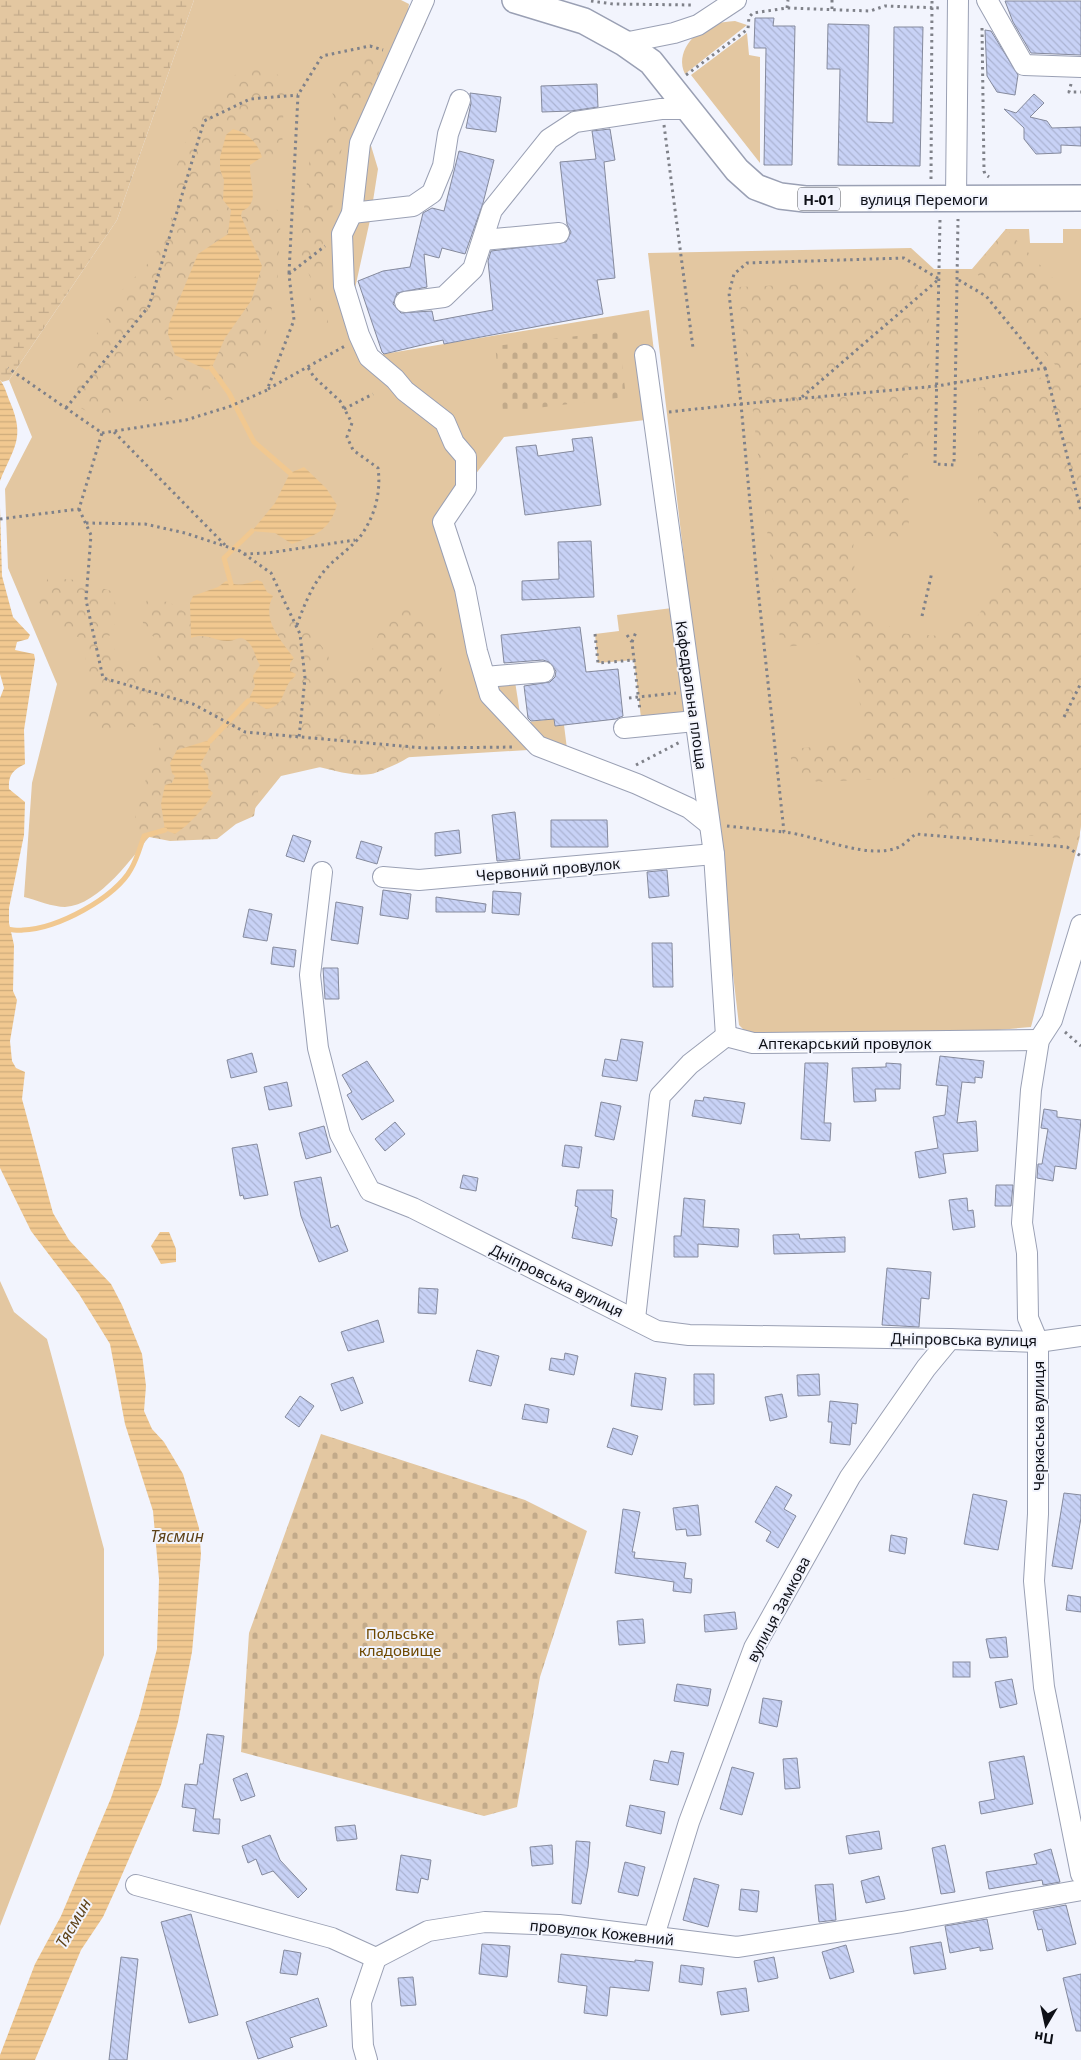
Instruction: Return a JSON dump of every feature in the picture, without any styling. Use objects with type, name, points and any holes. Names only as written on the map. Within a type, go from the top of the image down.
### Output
[{"type":"main road","name":"Н-01","points":[[515,0],[584,22],[624,43]]},
{"type":"main road","name":"вулиця Перемоги","points":[[624,43],[651,62],[684,81],[689,109],[737,170],[763,191],[780,196],[805,199],[1081,198]]},
{"type":"street","points":[[424,0],[360,143],[352,213],[342,234],[344,286],[359,335],[369,357],[395,379],[405,391],[445,422],[454,443],[466,457],[466,488],[443,522],[465,589],[490,695],[538,746],[602,770],[689,808],[709,824]]},
{"type":"street","points":[[624,43],[674,33],[698,25],[736,0]]},
{"type":"street","points":[[957,198],[958,4]]},
{"type":"street","points":[[985,10],[1024,65],[1081,66]]},
{"type":"street","points":[[651,62],[651,52],[658,43],[674,33]]},
{"type":"street","points":[[352,213],[413,206],[432,193],[443,166],[448,134],[460,100]]},
{"type":"street","points":[[405,302],[444,297],[473,269],[492,210],[549,139],[576,122],[661,108],[689,109]]},
{"type":"street","points":[[483,240],[559,233]]},
{"type":"street","name":"Кафедральна площа","points":[[645,355],[714,854],[726,1036]]},
{"type":"street","points":[[485,677],[544,672]]},
{"type":"street","points":[[624,728],[696,724]]},
{"type":"street","name":"Червоний провулок","points":[[383,877],[419,880],[714,854]]},
{"type":"street","name":"Дніпровська вулиця","points":[[322,872],[310,976],[318,1048],[340,1134],[370,1191],[413,1208],[657,1331],[689,1335],[950,1338],[1038,1342],[1081,1336]]},
{"type":"street","name":"Черкаська вулиця","points":[[1081,925],[1052,1020],[1039,1040],[1031,1090],[1022,1223],[1027,1253],[1028,1318],[1038,1342],[1038,1514],[1034,1581],[1044,1688],[1081,1874]]},
{"type":"street","points":[[635,1319],[660,1096],[690,1064],[726,1036]]},
{"type":"street","name":"Аптекарський провулок","points":[[726,1036],[753,1044],[1039,1040]]},
{"type":"street","name":"вулиця Замкова","points":[[654,1936],[689,1822],[754,1648],[850,1477],[926,1368],[950,1338]]},
{"type":"street","points":[[136,1885],[332,1938],[376,1958],[361,2002],[363,2046],[367,2060]]},
{"type":"street","name":"провулок Кожевний","points":[[376,1958],[428,1931],[485,1922],[559,1925],[737,1947],[902,1922],[1081,1890]]},
{"type":"path","points":[[584,0],[613,4],[698,6]]},
{"type":"path","points":[[788,0],[788,8]]},
{"type":"path","points":[[832,0],[832,10]]},
{"type":"path","points":[[880,7],[881,0]]},
{"type":"path","points":[[932,0],[930,177],[957,198]]},
{"type":"path","points":[[684,81],[748,28],[749,17],[753,13],[788,8],[870,10],[880,7],[932,7],[958,4]]},
{"type":"path","points":[[985,10],[984,171],[988,177]]},
{"type":"path","points":[[267,390],[294,320],[289,274],[298,95],[322,56],[370,46],[400,54]]},
{"type":"path","points":[[66,408],[149,306],[204,121],[250,98],[298,95]]},
{"type":"path","points":[[664,121],[693,348]]},
{"type":"path","points":[[957,198],[988,177],[997,177]]},
{"type":"path","points":[[940,220],[935,464],[954,464],[957,198]]},
{"type":"path","points":[[289,274],[342,234]]},
{"type":"path","points":[[784,832],[729,293],[734,274],[747,263],[904,258],[938,278]]},
{"type":"path","points":[[802,397],[938,278]]},
{"type":"path","points":[[957,279],[986,296],[1045,368],[1081,511]]},
{"type":"path","points":[[8,368],[102,433],[186,420],[231,406],[267,390],[343,347]]},
{"type":"path","points":[[296,625],[306,599],[326,569],[364,532],[378,500],[380,483],[378,468],[353,450],[347,437],[352,422],[344,409],[307,366]]},
{"type":"path","points":[[654,414],[802,397],[936,386],[1045,368]]},
{"type":"path","points":[[344,409],[373,394]]},
{"type":"path","points":[[113,431],[227,546]]},
{"type":"path","points":[[102,433],[79,509],[91,535],[86,600],[103,678],[193,704],[245,732],[424,748],[538,746]]},
{"type":"path","points":[[0,519],[24,514],[79,509]]},
{"type":"path","points":[[86,523],[145,524],[227,546],[240,551],[271,573],[300,634],[305,678],[299,738]]},
{"type":"path","points":[[244,554],[268,553],[355,540]]},
{"type":"path","points":[[922,616],[932,572]]},
{"type":"path","points":[[636,632],[632,642],[639,696]]},
{"type":"path","points":[[595,634],[598,664],[634,660]]},
{"type":"path","points":[[627,635],[632,642]]},
{"type":"path","points":[[1064,717],[1081,683]]},
{"type":"path","points":[[629,698],[692,691]]},
{"type":"path","points":[[602,770],[630,768],[645,761],[682,741],[696,724]]},
{"type":"path","points":[[709,824],[784,832],[883,851],[901,846],[916,834],[1067,847],[1081,856]]},
{"type":"green space","points":[[0,0],[194,0],[117,220],[9,380],[2,382],[0,380]]},
{"type":"green space","points":[[194,0],[401,0],[409,4],[407,18],[426,23],[369,139],[378,169],[370,220],[354,293],[358,319],[378,355],[649,310],[662,418],[504,437],[439,522],[489,677],[514,675],[521,720],[544,749],[347,761],[281,776],[252,812],[212,839],[154,831],[126,866],[103,889],[91,898],[78,904],[60,907],[24,897],[32,783],[57,684],[8,568],[5,489],[32,437],[9,380],[117,220]]},
{"type":"green space","points":[[735,21],[747,25],[685,74],[682,59],[684,51],[692,38],[712,24]]},
{"type":"green space","points":[[747,33],[749,55],[760,57],[760,163],[691,75]]},
{"type":"green space","points":[[369,58],[378,64],[379,74],[352,117],[340,155],[332,210],[325,233],[322,257],[328,324],[314,324],[309,313],[311,279],[299,252],[310,156],[333,123],[336,108],[332,91],[343,74],[351,66],[356,62]]},
{"type":"green space","points":[[266,67],[281,77],[284,93],[282,153],[273,159],[262,157],[258,146],[243,132],[220,169],[225,201],[231,210],[228,234],[198,254],[169,324],[168,334],[175,355],[210,370],[225,338],[251,301],[252,242],[242,221],[242,211],[251,207],[254,201],[269,201],[281,214],[277,287],[260,356],[225,383],[182,399],[130,402],[112,415],[97,417],[81,408],[71,394],[80,356],[104,324],[119,293],[145,267],[169,235],[177,165],[190,131],[230,78],[246,69]]},
{"type":"green space","points":[[1006,229],[1029,229],[1030,243],[1063,243],[1063,229],[1081,229],[1081,824],[1079,840],[1031,1027],[917,1037],[748,1034],[739,1025],[648,253],[911,248],[934,269],[972,269]]},
{"type":"green space","points":[[1006,229],[1081,308],[1081,824],[1079,840],[927,827],[928,777],[817,782],[793,769],[789,749],[863,743],[855,641],[781,647],[738,287],[914,279],[929,304],[930,450],[908,450],[909,537],[853,536],[856,600],[898,633],[940,636],[977,617],[1001,581],[1000,544],[978,505],[978,388],[1063,374],[973,269]]},
{"type":"green space","points":[[618,331],[626,397],[503,412],[495,346]]},
{"type":"green space","points":[[48,578],[77,580],[111,591],[119,614],[107,641],[132,668],[156,665],[160,642],[149,633],[142,619],[147,600],[169,602],[191,616],[191,638],[202,636],[230,641],[241,638],[248,642],[253,648],[260,665],[253,688],[255,702],[271,709],[282,701],[293,673],[290,672],[290,663],[294,657],[275,632],[292,621],[310,630],[328,655],[334,676],[348,680],[367,659],[384,621],[398,611],[410,607],[433,624],[438,645],[443,686],[441,706],[436,724],[427,741],[412,755],[374,773],[363,775],[348,774],[307,764],[276,761],[261,774],[254,816],[236,824],[217,839],[170,841],[144,836],[134,822],[141,791],[165,735],[153,725],[103,730],[89,719],[89,681],[83,640],[48,620],[38,600]],"holes":[[[206,741],[200,765],[209,780],[203,800],[184,828],[165,830],[161,804],[165,785],[172,783],[177,750]]]},
{"type":"green space","points":[[680,607],[695,721],[642,726],[634,660],[598,663],[595,634],[619,631],[617,615]]},
{"type":"green space","points":[[554,719],[555,726],[564,725],[567,749],[554,748],[528,722]]},
{"type":"green space","points":[[0,1281],[14,1312],[47,1339],[104,1549],[104,1655],[0,1926]]},
{"type":"green space","name":"Польське кладовище","points":[[321,1434],[525,1500],[587,1531],[540,1677],[517,1807],[484,1816],[241,1752],[249,1633]]},
{"type":"water","points":[[233,129],[251,139],[262,157],[250,165],[253,198],[248,207],[242,211],[241,216],[262,266],[251,301],[225,338],[212,367],[207,370],[175,355],[168,334],[169,324],[198,254],[228,234],[231,210],[223,200],[224,180],[220,169],[220,157],[226,135]]},
{"type":"water","points":[[0,380],[15,415],[17,435],[16,443],[0,481]]},
{"type":"water","points":[[304,467],[326,488],[337,505],[334,514],[326,526],[315,535],[292,544],[275,533],[252,531],[275,503],[290,473]]},
{"type":"water","name":"Тясмин","points":[[0,507],[2,576],[13,617],[30,635],[28,639],[17,642],[15,650],[34,654],[35,659],[24,730],[25,764],[17,768],[9,780],[9,789],[25,802],[24,835],[9,908],[9,923],[14,945],[13,991],[17,1000],[10,1041],[12,1061],[16,1068],[25,1072],[22,1099],[53,1213],[69,1240],[111,1284],[122,1305],[142,1354],[146,1386],[144,1411],[152,1429],[164,1442],[183,1474],[199,1528],[201,1554],[192,1652],[178,1722],[161,1785],[103,1917],[81,1950],[35,2060],[0,2060],[0,2055],[35,1964],[61,1916],[111,1798],[139,1716],[157,1649],[159,1579],[153,1511],[125,1424],[110,1344],[79,1294],[31,1231],[0,1168],[0,698],[4,688],[0,674]]},
{"type":"water","points":[[257,580],[262,582],[267,592],[273,596],[269,613],[271,621],[278,636],[294,658],[290,663],[290,671],[296,674],[288,684],[279,702],[272,708],[266,709],[255,702],[248,701],[255,686],[253,676],[260,665],[248,642],[240,638],[229,641],[202,636],[191,638],[190,603],[193,596],[218,587],[226,581],[242,584]]},
{"type":"water","points":[[210,741],[210,747],[200,765],[209,781],[208,788],[213,793],[196,816],[175,834],[165,830],[161,804],[165,785],[172,783],[175,776],[172,773],[170,763],[177,750]]},
{"type":"water","points":[[160,1232],[169,1232],[176,1249],[176,1262],[161,1264],[151,1246]]},
{"type":"building","points":[[1005,1],[1081,1],[1081,55],[1031,53],[1013,22]]},
{"type":"building","points":[[755,18],[774,18],[773,26],[795,26],[792,165],[764,165],[766,48],[754,48]]},
{"type":"building","points":[[828,24],[869,25],[867,122],[893,123],[894,27],[923,27],[920,166],[838,165],[840,69],[827,69]]},
{"type":"building","points":[[985,30],[991,31],[1018,75],[1015,95],[997,92],[987,76]]},
{"type":"building","points":[[597,84],[598,107],[571,111],[542,112],[541,86]]},
{"type":"building","points":[[470,93],[501,97],[496,132],[466,128],[471,103]]},
{"type":"building","points":[[1034,94],[1044,103],[1030,117],[1047,121],[1052,128],[1081,127],[1081,146],[1061,145],[1061,153],[1036,154],[1024,139],[1024,128],[1004,109],[1016,113]]},
{"type":"building","points":[[610,129],[615,160],[604,162],[615,278],[597,280],[603,314],[444,344],[443,340],[384,354],[382,352],[358,281],[383,271],[410,267],[423,213],[432,208],[444,211],[459,151],[494,160],[483,203],[465,254],[442,248],[439,258],[424,254],[427,287],[397,293],[393,304],[401,313],[432,311],[434,321],[493,310],[488,261],[491,251],[566,242],[571,232],[567,224],[560,162],[596,159],[592,131]]},
{"type":"building","points":[[592,437],[601,505],[525,515],[516,447],[536,445],[538,456],[574,451],[572,439]]},
{"type":"building","points":[[591,541],[594,597],[522,600],[522,581],[559,579],[558,542]]},
{"type":"building","points":[[580,627],[586,672],[618,669],[623,716],[616,719],[555,726],[554,719],[531,721],[528,718],[524,686],[550,682],[555,677],[556,671],[549,662],[543,660],[504,663],[501,635]]},
{"type":"building","points":[[515,812],[520,859],[497,861],[492,815]]},
{"type":"building","points":[[551,820],[607,820],[608,847],[551,847]]},
{"type":"building","points":[[459,830],[461,853],[435,856],[435,833]]},
{"type":"building","points":[[293,835],[311,841],[304,862],[286,856]]},
{"type":"building","points":[[361,841],[382,847],[377,864],[356,858]]},
{"type":"building","points":[[667,870],[669,896],[649,898],[647,872]]},
{"type":"building","points":[[383,890],[411,894],[408,919],[380,915]]},
{"type":"building","points":[[493,891],[521,893],[519,915],[492,913]]},
{"type":"building","points":[[436,897],[486,904],[485,912],[436,912]]},
{"type":"building","points":[[336,902],[363,907],[358,944],[331,940]]},
{"type":"building","points":[[249,909],[272,914],[267,941],[243,937]]},
{"type":"building","points":[[652,943],[672,943],[673,987],[653,987]]},
{"type":"building","points":[[273,947],[296,950],[294,967],[271,964]]},
{"type":"building","points":[[323,968],[338,968],[339,999],[325,999]]},
{"type":"building","points":[[621,1039],[643,1042],[637,1081],[602,1076],[605,1059],[617,1061]]},
{"type":"building","points":[[252,1053],[257,1072],[231,1078],[227,1060]]},
{"type":"building","points":[[940,1056],[984,1061],[982,1078],[975,1077],[975,1083],[962,1082],[957,1123],[976,1121],[978,1151],[943,1154],[946,1173],[919,1178],[915,1152],[938,1148],[933,1117],[945,1115],[948,1086],[936,1085]]},
{"type":"building","points":[[367,1061],[394,1101],[362,1120],[347,1095],[352,1092],[342,1075]]},
{"type":"building","points":[[805,1063],[828,1063],[824,1123],[831,1123],[830,1141],[801,1139]]},
{"type":"building","points":[[886,1063],[901,1064],[900,1089],[875,1089],[876,1101],[854,1102],[852,1068],[886,1067]]},
{"type":"building","points":[[287,1082],[292,1106],[269,1110],[264,1087]]},
{"type":"building","points":[[704,1097],[745,1103],[741,1124],[692,1116],[695,1100],[703,1101]]},
{"type":"building","points":[[601,1102],[621,1106],[614,1140],[595,1136]]},
{"type":"building","points":[[1044,1109],[1057,1111],[1057,1117],[1081,1120],[1076,1169],[1055,1166],[1053,1181],[1037,1178],[1038,1164],[1042,1164],[1048,1129],[1041,1128]]},
{"type":"building","points":[[395,1122],[405,1134],[385,1151],[375,1139]]},
{"type":"building","points":[[324,1126],[331,1152],[306,1159],[299,1133]]},
{"type":"building","points":[[257,1144],[268,1195],[244,1199],[243,1195],[240,1196],[232,1148]]},
{"type":"building","points":[[565,1145],[582,1147],[579,1168],[562,1166]]},
{"type":"building","points":[[463,1175],[478,1178],[476,1191],[460,1188]]},
{"type":"building","points":[[321,1177],[331,1228],[338,1225],[348,1251],[319,1262],[301,1216],[294,1182]]},
{"type":"building","points":[[996,1185],[1013,1185],[1011,1206],[995,1206]]},
{"type":"building","points":[[577,1190],[613,1190],[611,1217],[617,1219],[612,1246],[572,1238],[578,1207],[575,1206]]},
{"type":"building","points":[[684,1198],[705,1200],[703,1227],[739,1229],[738,1247],[698,1244],[698,1257],[674,1257],[674,1236],[681,1236]]},
{"type":"building","points":[[967,1198],[968,1211],[973,1210],[975,1227],[953,1230],[949,1200]]},
{"type":"building","points":[[799,1234],[800,1239],[845,1237],[845,1252],[774,1254],[773,1235]]},
{"type":"building","points":[[887,1268],[931,1272],[929,1299],[921,1298],[919,1327],[882,1325]]},
{"type":"building","points":[[419,1288],[438,1289],[436,1314],[418,1313]]},
{"type":"building","points":[[378,1320],[384,1342],[348,1351],[341,1332]]},
{"type":"building","points":[[477,1350],[499,1356],[491,1386],[469,1381]]},
{"type":"building","points":[[565,1353],[578,1356],[574,1375],[549,1370],[551,1358],[564,1360]]},
{"type":"building","points":[[635,1373],[666,1378],[662,1410],[631,1406]]},
{"type":"building","points":[[694,1374],[714,1374],[714,1404],[694,1405]]},
{"type":"building","points":[[819,1374],[820,1395],[798,1396],[797,1375]]},
{"type":"building","points":[[353,1377],[363,1403],[341,1411],[331,1384]]},
{"type":"building","points":[[782,1394],[787,1417],[770,1421],[765,1397]]},
{"type":"building","points":[[300,1396],[314,1406],[299,1427],[285,1417]]},
{"type":"building","points":[[830,1401],[858,1404],[856,1424],[852,1423],[850,1445],[830,1443],[832,1422],[828,1422]]},
{"type":"building","points":[[525,1404],[549,1409],[547,1423],[522,1419]]},
{"type":"building","points":[[613,1428],[638,1436],[632,1455],[607,1447]]},
{"type":"building","points":[[776,1486],[792,1495],[784,1509],[796,1516],[778,1548],[766,1541],[771,1532],[755,1522]]},
{"type":"building","points":[[1064,1493],[1081,1495],[1081,1518],[1072,1569],[1052,1566]]},
{"type":"building","points":[[973,1494],[1007,1501],[998,1550],[964,1544]]},
{"type":"building","points":[[698,1505],[701,1535],[687,1536],[686,1529],[676,1530],[673,1508]]},
{"type":"building","points":[[623,1509],[640,1512],[632,1552],[635,1552],[634,1558],[686,1563],[684,1578],[692,1579],[691,1593],[673,1591],[674,1582],[615,1573]]},
{"type":"building","points":[[891,1535],[907,1538],[905,1554],[889,1551]]},
{"type":"building","points":[[1068,1595],[1081,1597],[1081,1612],[1066,1610]]},
{"type":"building","points":[[735,1612],[737,1629],[705,1632],[704,1615]]},
{"type":"building","points":[[643,1619],[645,1643],[619,1645],[617,1621]]},
{"type":"building","points":[[1006,1637],[1008,1657],[990,1658],[986,1639]]},
{"type":"building","points":[[953,1662],[970,1662],[970,1677],[953,1677]]},
{"type":"building","points":[[1012,1679],[1017,1704],[1000,1708],[995,1682]]},
{"type":"building","points":[[677,1684],[711,1689],[708,1706],[674,1701]]},
{"type":"building","points":[[763,1698],[782,1701],[777,1727],[759,1723]]},
{"type":"building","points":[[207,1734],[224,1736],[213,1819],[220,1819],[219,1834],[193,1831],[196,1809],[182,1807],[185,1784],[197,1785],[200,1764],[203,1764]]},
{"type":"building","points":[[671,1751],[684,1753],[678,1785],[650,1780],[654,1760],[668,1763]]},
{"type":"building","points":[[1024,1756],[1033,1804],[981,1814],[979,1802],[995,1799],[989,1762]]},
{"type":"building","points":[[797,1758],[800,1788],[785,1789],[783,1759]]},
{"type":"building","points":[[732,1767],[754,1773],[742,1815],[720,1809]]},
{"type":"building","points":[[247,1773],[255,1796],[241,1801],[233,1779]]},
{"type":"building","points":[[630,1805],[665,1812],[661,1834],[626,1826]]},
{"type":"building","points":[[355,1825],[357,1839],[337,1841],[335,1827]]},
{"type":"building","points":[[879,1831],[882,1849],[849,1854],[846,1836]]},
{"type":"building","points":[[270,1835],[280,1860],[307,1889],[298,1898],[273,1871],[262,1875],[256,1859],[248,1863],[242,1846]]},
{"type":"building","points":[[576,1841],[590,1842],[588,1867],[581,1904],[572,1903]]},
{"type":"building","points":[[552,1845],[553,1864],[532,1866],[530,1847]]},
{"type":"building","points":[[945,1845],[955,1892],[941,1894],[932,1848]]},
{"type":"building","points":[[1051,1849],[1060,1882],[1043,1885],[1042,1880],[989,1889],[986,1872],[1037,1864],[1034,1854]]},
{"type":"building","points":[[401,1855],[431,1860],[428,1880],[421,1878],[418,1893],[396,1890]]},
{"type":"building","points":[[625,1862],[645,1867],[638,1896],[618,1892]]},
{"type":"building","points":[[879,1876],[885,1899],[866,1903],[861,1881]]},
{"type":"building","points":[[694,1878],[719,1885],[708,1927],[683,1920]]},
{"type":"building","points":[[833,1884],[836,1920],[819,1922],[815,1885]]},
{"type":"building","points":[[741,1889],[759,1891],[757,1912],[739,1910]]},
{"type":"building","points":[[1066,1905],[1076,1944],[1047,1951],[1042,1929],[1038,1930],[1033,1911]]},
{"type":"building","points":[[191,1914],[218,2015],[189,2023],[161,1922]]},
{"type":"building","points":[[987,1919],[993,1949],[980,1951],[980,1947],[950,1953],[945,1926]]},
{"type":"building","points":[[941,1942],[946,1969],[914,1974],[910,1947]]},
{"type":"building","points":[[482,1944],[510,1946],[507,1977],[479,1974]]},
{"type":"building","points":[[846,1945],[854,1972],[830,1979],[822,1952]]},
{"type":"building","points":[[284,1950],[301,1953],[297,1975],[280,1973]]},
{"type":"building","points":[[561,1954],[635,1962],[635,1960],[653,1962],[649,1991],[610,1987],[607,2016],[584,2013],[587,1986],[558,1982]]},
{"type":"building","points":[[121,1957],[138,1959],[127,2060],[109,2060]]},
{"type":"building","points":[[774,1957],[778,1978],[758,1982],[754,1961]]},
{"type":"building","points":[[681,1965],[704,1968],[702,1985],[679,1982]]},
{"type":"building","points":[[1081,1974],[1081,2031],[1076,2031],[1063,1978]]},
{"type":"building","points":[[413,1977],[416,2005],[401,2006],[398,1978]]},
{"type":"building","points":[[746,1988],[749,2011],[721,2015],[717,1992]]},
{"type":"building","points":[[318,1998],[327,2026],[290,2038],[293,2047],[258,2059],[246,2022]]},
{"type":"waterway","points":[[211,368],[229,393],[254,442],[290,473]]},
{"type":"waterway","points":[[231,584],[224,558],[252,531]]},
{"type":"waterway","points":[[210,741],[248,701]]},
{"type":"waterway","points":[[0,928],[36,929],[68,918],[84,910],[99,901],[123,880],[135,861],[144,836],[165,830]]}]
